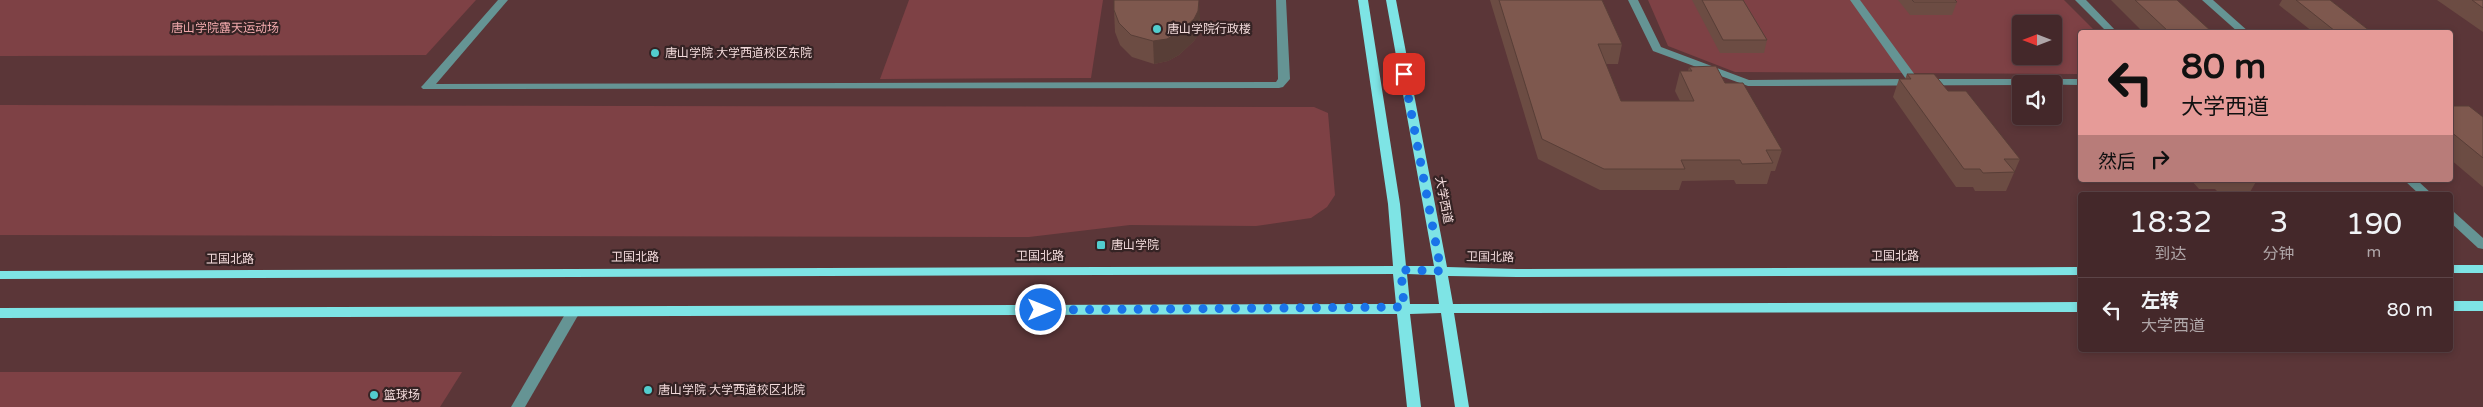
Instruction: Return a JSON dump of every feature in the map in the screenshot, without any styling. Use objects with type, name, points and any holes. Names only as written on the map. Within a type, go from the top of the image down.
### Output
[{"type":"main road","points":[[1363,0],[1394,204],[1408,365],[1414,407]]},
{"type":"main road","name":"大学西道","points":[[1390,0],[1448,308],[1462,407]]},
{"type":"main road","points":[[2453,269],[2483,269]]},
{"type":"main road","name":"卫国北路","points":[[0,275],[1401,270],[1527,273],[2078,270]]},
{"type":"main road","points":[[2453,306],[2483,306]]},
{"type":"main road","points":[[0,313],[1404,307],[2078,307]]},
{"type":"street","points":[[503,0],[427,87],[1279,85],[1284,79],[1281,0]]},
{"type":"street","points":[[1633,0],[1657,49],[1748,83],[2078,82]]},
{"type":"street","points":[[1855,0],[1914,82]]},
{"type":"street","points":[[2080,0],[2110,30]]},
{"type":"street","points":[[2207,0],[2242,30]]},
{"type":"street","points":[[2412,182],[2424,192]]},
{"type":"street","points":[[2453,219],[2483,245]]},
{"type":"street","points":[[518,407],[573,312]]},
{"type":"green space","name":"唐山学院露天运动场","points":[[0,0],[476,0],[426,55],[0,56]]},
{"type":"green space","points":[[909,0],[1103,0],[1091,78],[880,79]]},
{"type":"green space","points":[[1648,0],[2064,0],[2094,30],[2078,30],[2078,74],[1735,72],[1668,46]]},
{"type":"green space","points":[[0,105],[1314,107],[1328,113],[1335,195],[1327,207],[1311,218],[1256,226],[1130,225],[1029,237],[0,235]]},
{"type":"green space","points":[[0,372],[462,372],[440,407],[0,407]]},
{"type":"building","points":[[1114,0],[1199,0],[1198,11],[1194,19],[1179,32],[1167,39],[1153,41],[1131,35],[1119,23],[1114,10]]},
{"type":"building","points":[[1499,0],[1602,0],[1622,44],[1598,44],[1621,101],[1694,101],[1680,71],[1692,71],[1689,67],[1716,66],[1725,83],[1743,83],[1782,150],[1766,150],[1773,163],[1742,164],[1740,160],[1681,160],[1685,169],[1604,169],[1542,139]]},
{"type":"building","points":[[1702,0],[1743,0],[1767,40],[1723,40]]},
{"type":"building","points":[[1912,0],[1955,0],[1957,2],[1914,2]]},
{"type":"building","points":[[2135,0],[2177,0],[2210,30],[2167,30]]},
{"type":"building","points":[[2296,0],[2330,0],[2369,30],[2334,30]]},
{"type":"building","points":[[2472,0],[2483,0],[2483,8]]},
{"type":"building","points":[[1907,74],[1934,74],[1948,91],[1966,91],[2020,159],[2004,159],[2015,172],[1983,173],[1980,169],[1964,169],[1899,79],[1911,79]]},
{"type":"building","points":[[2453,106],[2469,106],[2483,117],[2483,158],[2453,133]]},
{"type":"place","name":"唐山学院行政楼","points":[[1157,29]]},
{"type":"place","name":"唐山学院 大学西道校区东院","points":[[655,53]]},
{"type":"place","name":"唐山学院","points":[[1101,245]]},
{"type":"place","name":"唐山学院 大学西道校区北院","points":[[648,390]]},
{"type":"place","name":"篮球场","points":[[374,395]]},
{"type":"route","points":[[1041,310],[1404,307],[1401,270],[1441,271],[1404,74]]}]
